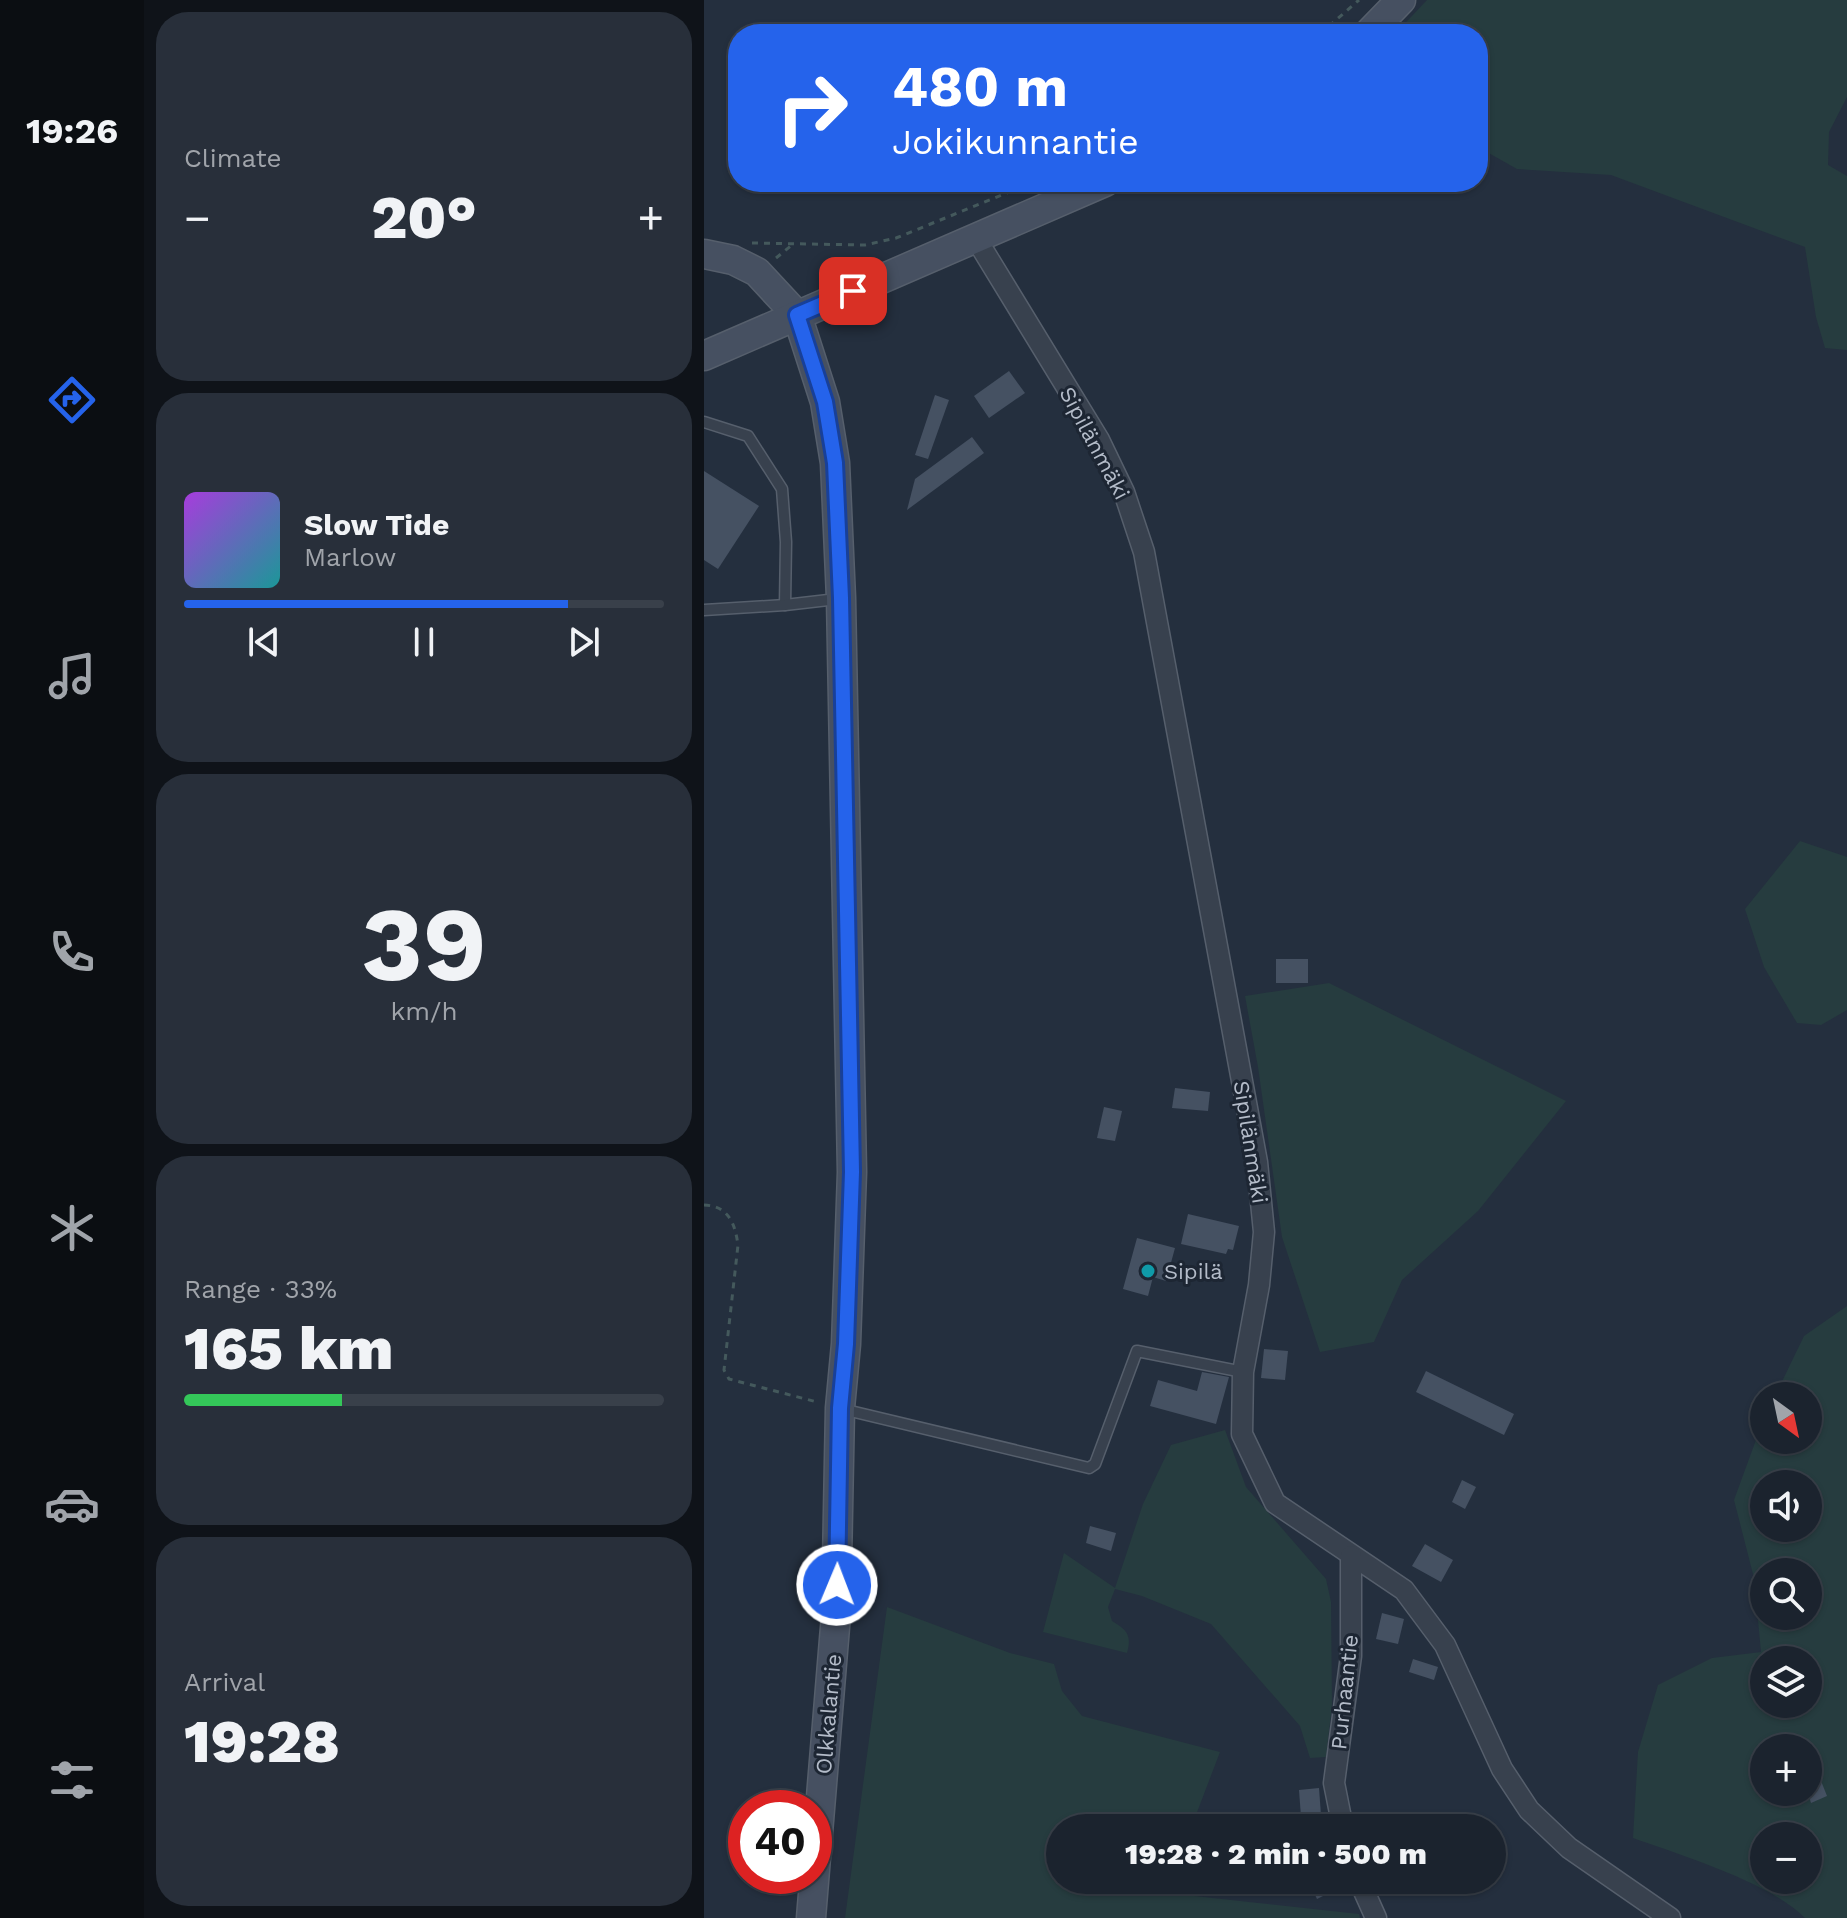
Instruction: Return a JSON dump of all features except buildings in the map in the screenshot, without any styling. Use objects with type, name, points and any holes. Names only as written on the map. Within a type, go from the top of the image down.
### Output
[{"type":"street","points":[[1378,24],[1401,0]]},
{"type":"street","points":[[704,356],[1081,192]]},
{"type":"street","name":"Sipilänmäki","points":[[975,237],[1099,440],[1124,492],[1144,552],[1257,1162],[1264,1232],[1259,1285],[1243,1372],[1242,1434],[1275,1503],[1404,1590],[1445,1645],[1502,1769],[1529,1810],[1569,1848],[1670,1918]]},
{"type":"street","points":[[704,254],[733,260],[757,272],[797,315]]},
{"type":"street","name":"Olkkalantie","points":[[797,315],[825,402],[835,463],[841,598],[852,1172],[846,1344],[840,1408],[836,1615],[811,1918]]},
{"type":"street","name":"Purhaantie","points":[[1340,1814],[1334,1783],[1351,1656],[1351,1556]]},
{"type":"street","points":[[1365,1894],[1376,1918]]},
{"type":"lane","points":[[704,422],[748,436],[782,489],[786,542],[785,605]]},
{"type":"lane","points":[[704,610],[841,598]]},
{"type":"lane","points":[[840,1408],[1089,1468],[1095,1464],[1137,1351],[1243,1372]]},
{"type":"path","points":[[1331,24],[1359,0]]},
{"type":"path","points":[[743,242],[865,245],[896,238],[1009,192]]},
{"type":"path","points":[[704,1205],[712,1205],[728,1213],[735,1226],[738,1245],[724,1370],[729,1379],[840,1408]]},
{"type":"green space","points":[[1427,0],[1847,0],[1847,97],[1829,132],[1828,165],[1847,176],[1847,350],[1825,348],[1816,317],[1805,247],[1611,175],[1517,169],[1488,153],[1488,24],[1404,24]]},
{"type":"green space","points":[[1800,841],[1847,857],[1847,1010],[1821,1025],[1797,1023],[1764,967],[1745,909]]},
{"type":"green space","points":[[1329,983],[1566,1101],[1478,1211],[1402,1280],[1374,1342],[1320,1352],[1282,1237],[1245,996]]},
{"type":"green space","points":[[1847,1306],[1847,1918],[1805,1918],[1773,1894],[1822,1894],[1822,1822],[1750,1822],[1750,1883],[1633,1838],[1638,1752],[1658,1685],[1712,1658],[1750,1653],[1750,1718],[1822,1718],[1822,1646],[1760,1646],[1759,1630],[1822,1630],[1822,1558],[1750,1558],[1750,1562],[1734,1500],[1751,1454],[1822,1454],[1822,1382],[1782,1382],[1804,1336]]},
{"type":"green space","points":[[1225,1430],[1246,1487],[1326,1579],[1331,1602],[1332,1705],[1326,1757],[1310,1758],[1300,1726],[1211,1624],[1142,1596],[1115,1589],[1108,1607],[1112,1621],[1127,1634],[1127,1653],[1043,1632],[1064,1553],[1115,1588],[1143,1504],[1171,1445]]},
{"type":"green space","points":[[887,1607],[1010,1653],[1054,1664],[1062,1691],[1082,1716],[1220,1752],[1196,1814],[1046,1814],[1046,1894],[1176,1894],[1359,1914],[1360,1918],[845,1918]]},
{"type":"place","name":"Sipilä","points":[[1148,1271]]},
{"type":"route","points":[[837,1585],[840,1408],[846,1344],[852,1172],[841,598],[835,463],[825,402],[797,315],[853,291]]}]
